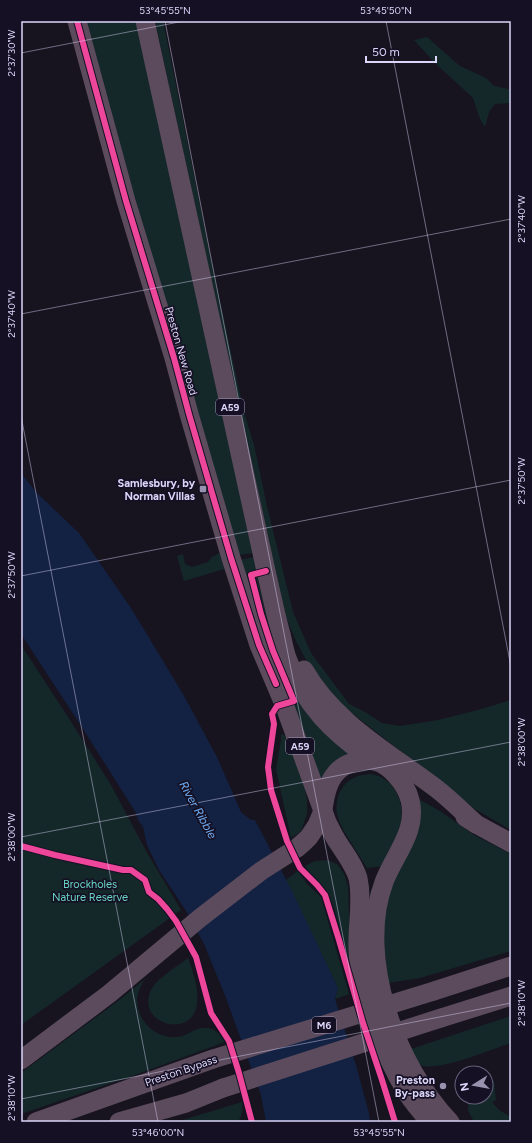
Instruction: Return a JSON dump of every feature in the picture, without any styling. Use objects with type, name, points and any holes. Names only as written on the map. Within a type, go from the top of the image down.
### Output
[{"type":"highway","name":"Preston New Road","points":[[77,21],[126,201],[174,358],[188,414],[231,558],[259,645],[284,704],[332,833],[356,872],[358,880],[359,903],[358,949],[360,967],[368,1002],[377,1030],[390,1060],[408,1094],[430,1122]]},
{"type":"highway","name":"A59","points":[[145,21],[277,621],[287,657],[303,692],[326,722],[336,733],[361,752],[379,763]]},
{"type":"highway","points":[[277,621],[305,672],[328,704],[347,722],[439,790],[476,824]]},
{"type":"highway","points":[[21,1060],[109,994],[200,918],[261,871],[297,848],[305,841],[317,825],[323,810],[328,786],[332,778],[343,767],[352,763],[366,760],[379,763],[414,782],[476,824],[511,843]]},
{"type":"highway","points":[[379,763],[392,772],[401,782],[410,801],[412,816],[408,832],[391,865],[379,898],[375,944],[379,979],[387,1013],[402,1050],[431,1101],[450,1122]]},
{"type":"highway","name":"Preston Bypass","points":[[36,1122],[213,1059],[511,966]]},
{"type":"highway","points":[[119,1122],[186,1103],[223,1088],[511,996]]},
{"type":"green space","points":[[83,21],[138,21],[254,553],[238,555],[149,248],[111,113],[111,107],[106,99]]},
{"type":"green space","points":[[155,21],[163,21],[213,269],[244,412],[254,445],[267,506],[293,612],[311,653],[349,704],[382,723],[400,726],[438,720],[511,700],[511,830],[475,809],[335,700],[312,671],[296,641],[283,610]]},
{"type":"green space","points":[[427,37],[460,66],[486,78],[494,86],[511,89],[511,103],[495,104],[489,112],[485,127],[480,119],[473,98],[435,63],[414,40]]},
{"type":"green space","points":[[220,553],[224,569],[184,581],[177,556],[183,554],[185,564],[192,567],[208,562],[212,557]]},
{"type":"green space","points":[[254,557],[257,572],[249,574],[268,652],[240,560]]},
{"type":"green space","points":[[257,576],[268,622],[353,755],[321,783],[290,704],[296,702],[271,642],[253,577]]},
{"type":"green space","name":"Brockholes Nature Reserve","points":[[21,645],[111,785],[146,851],[181,910],[21,1025]]},
{"type":"green space","points":[[281,734],[287,736],[304,782],[307,800],[307,814],[301,831],[291,838],[276,769]]},
{"type":"green space","points":[[370,774],[382,778],[394,789],[400,801],[402,815],[400,829],[384,866],[367,868],[341,825],[338,818],[337,805],[341,790],[350,780],[357,776]]},
{"type":"green space","points":[[415,797],[440,811],[474,835],[511,854],[511,951],[420,978],[388,983],[382,923]]},
{"type":"green space","points":[[328,860],[337,864],[344,874],[348,886],[350,950],[357,993],[334,908],[328,893],[313,878],[305,866],[315,861]]},
{"type":"green space","points":[[298,871],[307,884],[321,897],[349,994],[335,999],[338,988],[286,880]]},
{"type":"green space","points":[[188,958],[197,992],[197,1003],[194,1014],[186,1022],[167,1024],[158,1019],[151,1012],[148,1002],[151,990],[158,981]]},
{"type":"green space","points":[[145,979],[138,993],[138,1007],[144,1021],[155,1032],[169,1037],[177,1037],[198,1029],[209,1028],[217,1032],[225,1042],[21,1114],[21,1073],[122,998]]},
{"type":"green space","points":[[511,1016],[511,1043],[465,1059],[438,1066],[428,1067],[420,1065],[413,1056],[411,1049]]},
{"type":"green space","points":[[494,1081],[496,1100],[494,1101]]},
{"type":"green space","points":[[242,1102],[242,1112],[238,1122],[176,1122]]},
{"type":"green space","points":[[494,1104],[499,1110],[511,1117],[511,1122],[477,1122],[473,1120],[468,1110],[468,1105]]},
{"type":"water","name":"River Ribble","points":[[21,473],[36,492],[79,533],[131,608],[183,694],[217,757],[241,812],[251,820],[255,820],[292,891],[338,988],[335,999],[356,1065],[370,1122],[266,1122],[261,1095],[226,998],[204,944],[188,914],[159,870],[147,845],[143,827],[138,820],[136,813],[21,634]]},
{"type":"cycle path","points":[[77,21],[126,201],[174,358],[231,558],[259,645],[276,684]]},
{"type":"cycle path","points":[[266,571],[251,575],[261,614],[273,651],[294,701],[277,706],[272,714],[274,724],[268,767],[271,790],[287,841],[300,868],[325,895],[363,1023],[395,1122]]},
{"type":"cycle path","points":[[21,846],[123,870],[131,870],[145,880],[149,892],[158,899],[176,921],[196,957],[211,1013],[229,1041],[252,1122]]},
{"type":"place","name":"Samlesbury, by Norman Villas","points":[[203,489]]},
{"type":"place","name":"Preston By-pass","points":[[443,1086]]}]
